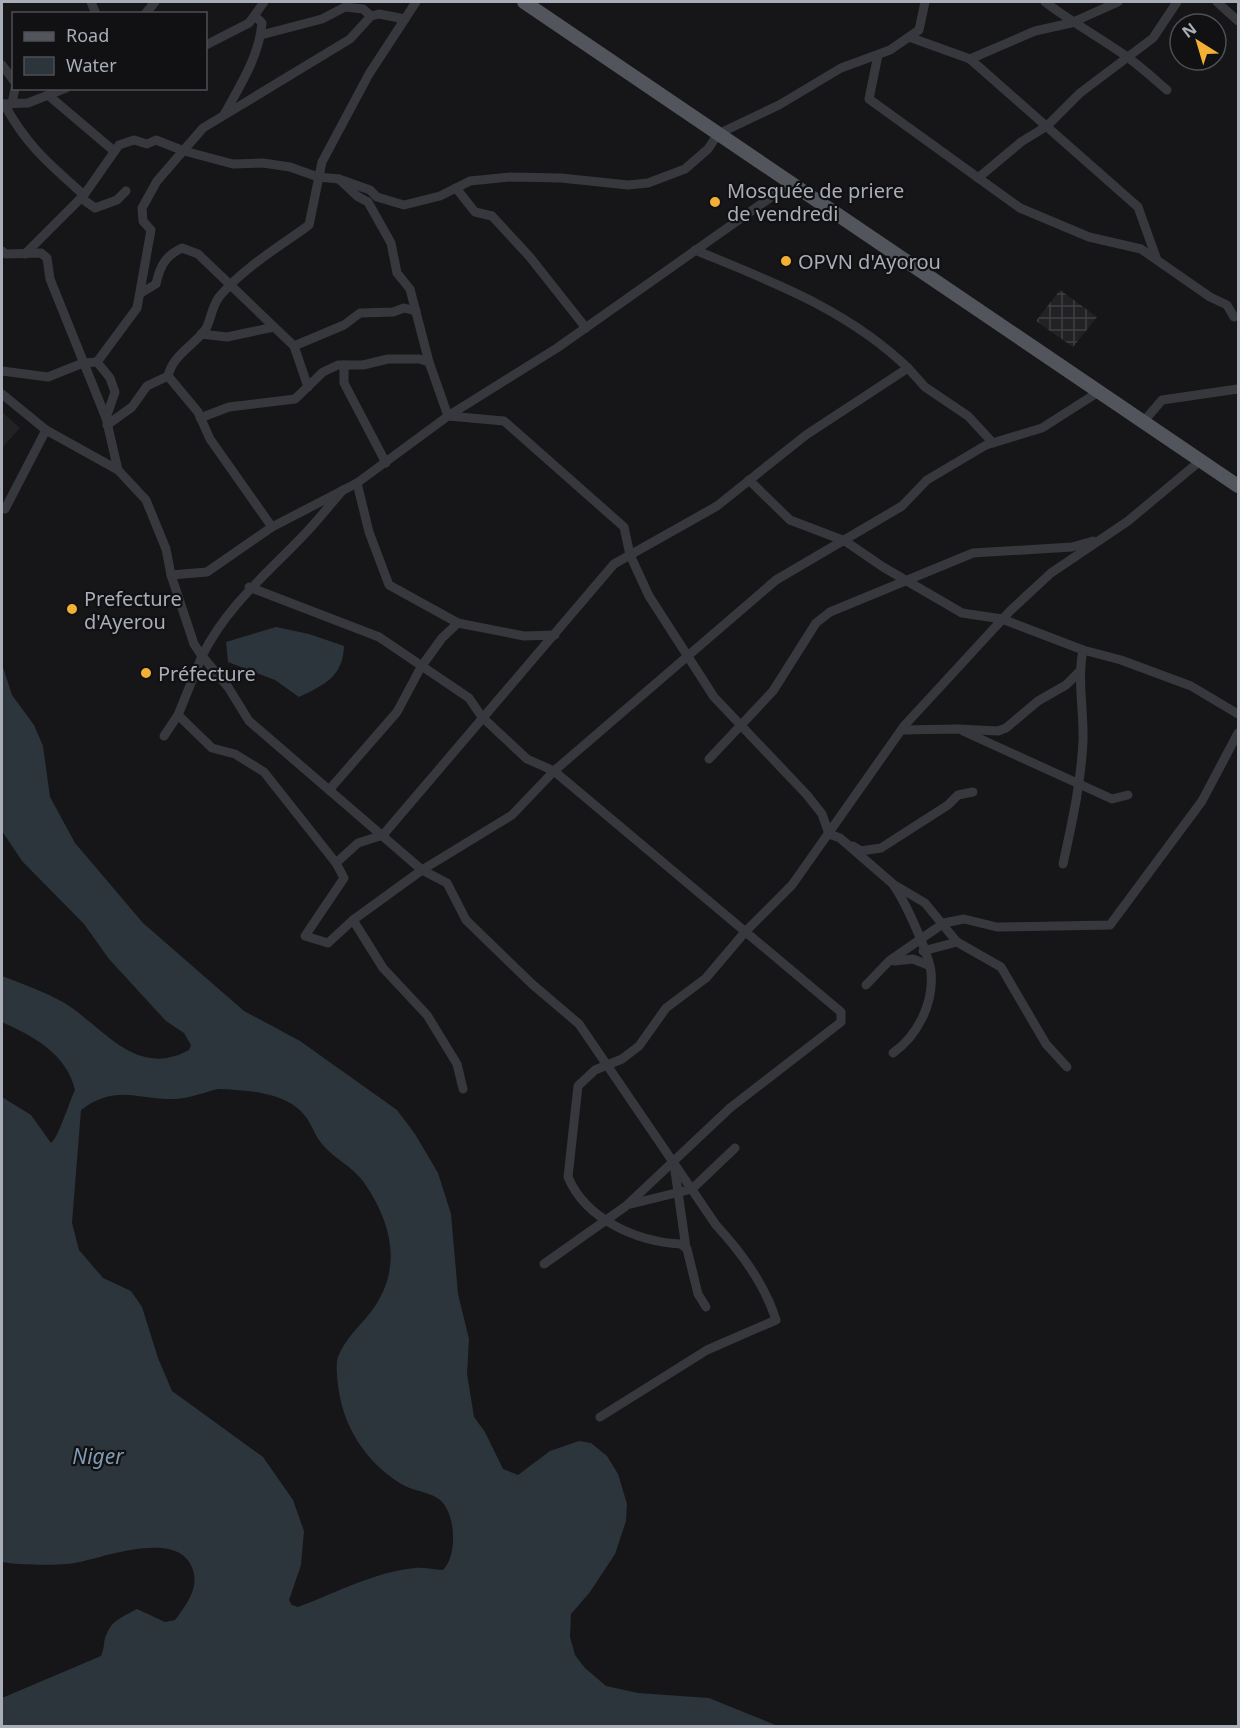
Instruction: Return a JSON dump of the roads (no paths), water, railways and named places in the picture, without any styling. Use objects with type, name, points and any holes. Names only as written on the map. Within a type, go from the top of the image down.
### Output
[{"type":"main road","points":[[524,2],[1239,486]]},
{"type":"street","points":[[207,44],[249,23],[264,2]]},
{"type":"street","points":[[168,376],[171,364],[207,328],[209,315],[218,298],[309,225],[322,162],[369,74],[416,2]]},
{"type":"street","points":[[25,254],[83,197],[119,145],[134,140],[147,144],[156,140],[184,151],[233,164],[263,163],[290,167],[318,177],[339,179],[370,190],[377,197],[404,205],[440,196],[470,181],[511,177],[561,178],[628,185],[648,183],[685,169],[708,149],[718,134],[779,105],[841,68],[878,54],[909,37],[919,30],[925,2]]},
{"type":"street","points":[[1045,2],[1071,23],[1093,33],[1126,56],[1167,90]]},
{"type":"street","points":[[970,59],[1035,31],[1071,23],[1118,2]]},
{"type":"street","points":[[978,178],[1021,142],[1047,126],[1080,93],[1126,56],[1153,38],[1178,2]]},
{"type":"street","points":[[1217,2],[1239,21]]},
{"type":"street","points":[[261,35],[322,19],[345,7],[363,9],[371,16]]},
{"type":"street","points":[[2,372],[48,377],[83,363],[97,362],[137,308],[151,230],[143,221],[142,208],[157,181],[203,128],[350,39],[371,16],[379,14],[405,19]]},
{"type":"street","points":[[224,115],[245,77],[261,35],[262,23],[255,16]]},
{"type":"street","points":[[909,37],[970,59],[1138,207],[1157,261]]},
{"type":"street","points":[[878,54],[869,99],[1020,208],[1089,237],[1141,249],[1210,297],[1227,304],[1234,317]]},
{"type":"street","points":[[2,65],[12,78]]},
{"type":"street","points":[[6,104],[14,90]]},
{"type":"street","points":[[6,104],[28,103],[61,90]]},
{"type":"street","points":[[48,95],[114,151]]},
{"type":"street","points":[[6,104],[32,148],[95,208],[117,200],[126,191]]},
{"type":"street","points":[[339,179],[357,196],[368,202],[391,243],[398,273],[410,289],[429,362],[448,416]]},
{"type":"street","points":[[171,575],[207,572],[272,527],[357,483],[448,416],[586,327],[790,183]]},
{"type":"street","points":[[456,188],[475,212],[492,216],[530,256],[586,327]]},
{"type":"street","points":[[141,293],[156,284],[160,268],[170,254],[182,248],[198,254],[294,346],[308,387]]},
{"type":"street","points":[[694,250],[819,302],[888,349],[925,387],[968,416],[993,444]]},
{"type":"street","points":[[2,251],[6,254],[41,253],[47,258],[50,279],[106,421],[118,470]]},
{"type":"street","points":[[294,346],[345,325],[360,313],[393,312],[404,308],[416,311]]},
{"type":"street","points":[[201,334],[227,337],[274,327]]},
{"type":"street","points":[[200,418],[229,407],[295,399],[323,372],[344,365],[363,365],[388,359],[419,359],[429,362]]},
{"type":"street","points":[[97,362],[110,378],[115,392],[106,421]]},
{"type":"street","points":[[344,365],[344,383],[386,463]]},
{"type":"street","points":[[336,862],[358,843],[383,835],[614,564],[717,506],[806,435],[908,368]]},
{"type":"street","points":[[106,421],[132,407],[147,386],[168,376]]},
{"type":"street","points":[[168,376],[200,418],[210,440],[234,478],[246,489],[272,527]]},
{"type":"street","points":[[1143,421],[1162,400],[1239,389]]},
{"type":"street","points":[[178,715],[212,748],[235,754],[264,772],[336,862],[344,878],[305,936],[328,943],[353,920],[422,870],[512,815],[554,771],[776,580],[845,542],[902,506],[927,480],[993,444],[1042,428],[1100,390]]},
{"type":"street","points":[[2,394],[46,430],[118,470],[146,500],[166,549],[171,575],[194,644],[228,687],[249,721],[422,870],[447,882],[466,920],[532,984],[579,1024],[769,1298],[776,1320],[707,1350],[600,1417]]},
{"type":"street","points":[[448,416],[504,422],[624,527],[630,555],[649,596],[714,697],[807,795],[822,814],[829,834]]},
{"type":"street","points":[[5,509],[46,430]]},
{"type":"street","points":[[687,1249],[681,1244],[647,1240],[605,1220],[591,1208],[568,1177],[578,1086],[584,1078],[622,1059],[639,1046],[666,1008],[706,978],[745,932],[792,885],[902,730],[1002,619],[1051,573],[1128,521],[1200,460]]},
{"type":"street","points":[[750,480],[790,520],[845,542],[962,612],[1002,619],[1083,650],[1121,660],[1176,680],[1239,714]]},
{"type":"street","points":[[357,483],[369,532],[389,585],[458,623],[524,636],[555,635]]},
{"type":"street","points":[[164,736],[178,715],[215,629],[249,587],[300,539],[343,490]]},
{"type":"street","points":[[709,759],[773,691],[816,623],[830,612],[973,553],[1072,547],[1101,539]]},
{"type":"street","points":[[249,587],[379,637],[469,698],[482,717],[527,759],[554,771],[745,932],[837,1006],[843,1017],[841,1022],[730,1108],[626,1206],[544,1264]]},
{"type":"street","points":[[329,790],[397,712],[421,667],[442,638],[458,623]]},
{"type":"street","points":[[1063,864],[1080,784],[1083,689],[1079,672],[1083,650]]},
{"type":"street","points":[[902,730],[998,731],[1006,728],[1038,701],[1066,685],[1079,672]]},
{"type":"street","points":[[958,729],[1112,799],[1128,795]]},
{"type":"street","points":[[922,946],[928,932],[944,923],[964,919],[997,927],[1110,925],[1202,801],[1239,733]]},
{"type":"street","points":[[829,834],[861,851],[881,848],[948,805],[958,795],[973,792]]},
{"type":"street","points":[[840,838],[893,884],[925,903],[944,923],[957,942],[1001,967],[1046,1044],[1067,1067]]},
{"type":"street","points":[[892,1053],[909,1042],[927,1010],[931,972],[906,902],[893,884]]},
{"type":"street","points":[[353,920],[383,968],[427,1015],[457,1064],[463,1089]]},
{"type":"street","points":[[866,985],[889,961],[922,946],[957,942]]},
{"type":"street","points":[[889,961],[913,959],[928,964]]},
{"type":"street","points":[[626,1206],[692,1189],[735,1148]]},
{"type":"street","points":[[674,1162],[676,1193],[687,1249],[698,1294],[706,1307]]},
{"type":"water","points":[[276,627],[309,634],[344,646],[343,657],[336,673],[324,684],[299,697],[275,680],[228,662],[226,642]]},
{"type":"water","name":"Niger","points":[[2,664],[12,695],[34,725],[43,746],[50,797],[75,843],[143,923],[244,1011],[300,1041],[397,1110],[415,1134],[438,1173],[451,1214],[458,1294],[469,1339],[467,1374],[474,1417],[485,1432],[503,1469],[518,1475],[550,1451],[579,1441],[591,1443],[607,1456],[618,1474],[627,1504],[626,1521],[615,1554],[590,1592],[571,1614],[570,1637],[575,1655],[585,1668],[606,1686],[638,1693],[709,1698],[778,1726],[2,1726],[2,1698],[101,1656],[109,1628],[120,1618],[137,1609],[165,1622],[175,1620],[193,1590],[194,1577],[193,1570],[185,1557],[173,1550],[158,1548],[122,1552],[68,1564],[38,1565],[2,1562],[2,1097],[31,1115],[51,1143],[61,1127],[75,1090],[71,1077],[57,1056],[37,1040],[2,1022],[2,976],[61,1001],[105,1035],[135,1054],[152,1058],[169,1057],[189,1050],[191,1045],[184,1033],[166,1021],[109,959],[84,924],[22,861],[2,831]],"holes":[[[218,1089],[266,1094],[289,1102],[308,1120],[322,1144],[360,1178],[375,1200],[388,1232],[390,1265],[387,1281],[380,1297],[348,1339],[338,1357],[339,1393],[348,1424],[372,1460],[393,1479],[409,1488],[435,1497],[445,1505],[452,1523],[453,1544],[448,1563],[443,1570],[418,1568],[400,1570],[370,1578],[298,1607],[292,1605],[289,1600],[301,1565],[304,1531],[293,1500],[263,1457],[172,1391],[158,1358],[142,1307],[131,1291],[103,1278],[79,1250],[72,1223],[81,1110],[105,1097],[116,1095],[176,1099]]]},
{"type":"place","name":"Mosquée de priere de vendredi","points":[[715,202]]},
{"type":"place","name":"OPVN d'Ayorou","points":[[786,261]]},
{"type":"place","name":"Prefecture d'Ayerou","points":[[72,609]]},
{"type":"place","name":"Préfecture","points":[[146,673]]}]
